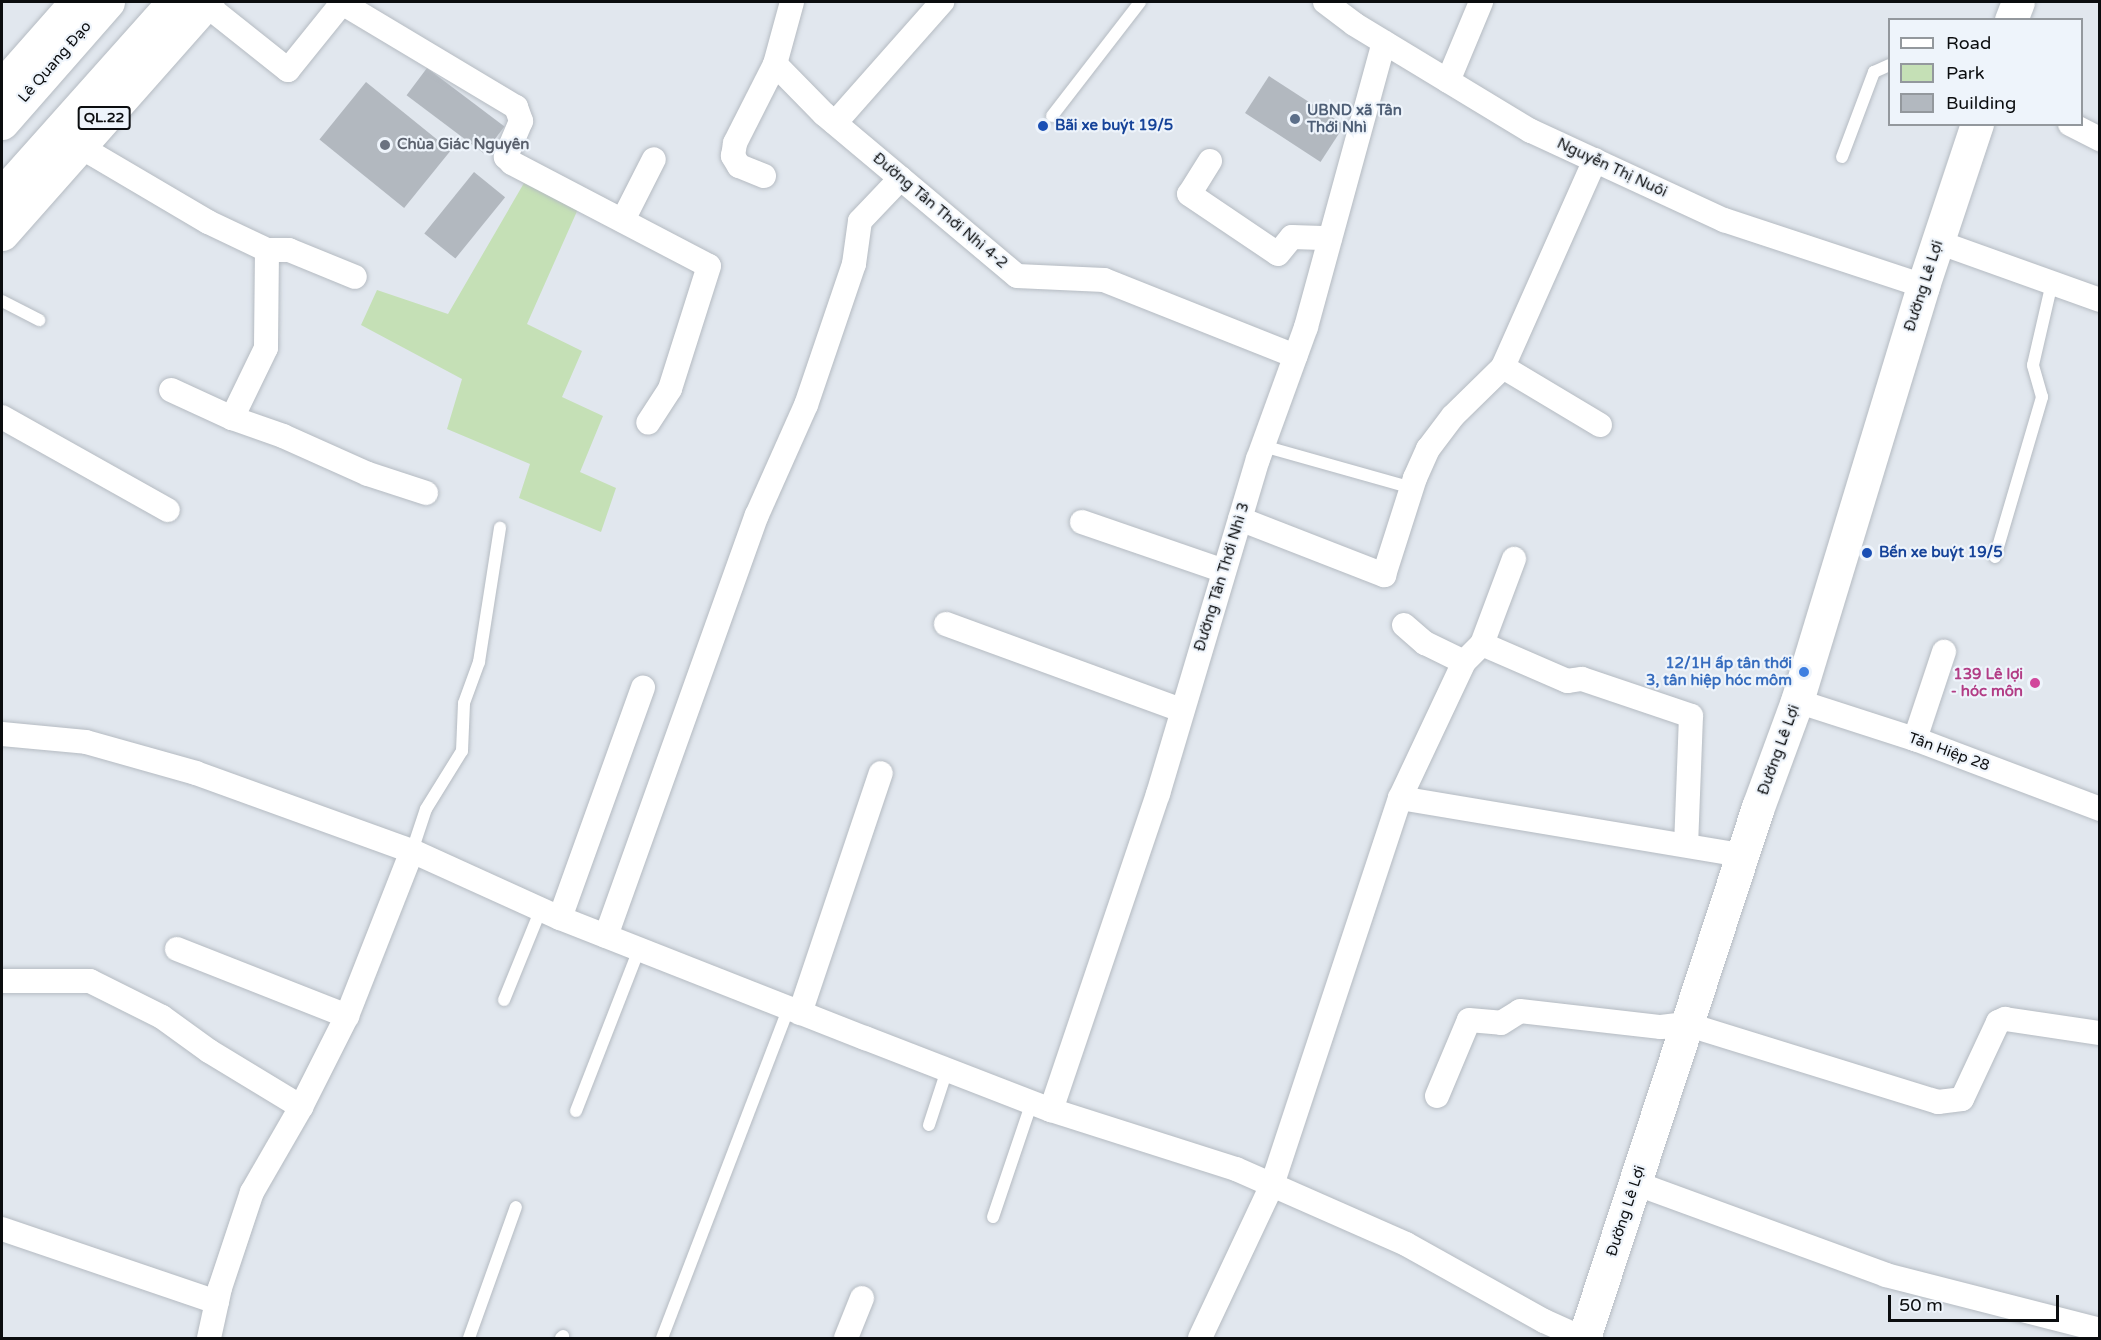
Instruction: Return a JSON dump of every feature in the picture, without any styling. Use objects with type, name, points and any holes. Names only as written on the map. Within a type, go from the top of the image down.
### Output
[{"type":"main road","name":"Lê Quang Đạo","points":[[2,86],[76,2]]},
{"type":"main road","name":"Lê Quang Đạo","points":[[2,123],[108,2]]},
{"type":"main road","name":"QL.22","points":[[2,194],[172,2]]},
{"type":"main road","points":[[2013,18],[2018,2]]},
{"type":"main road","name":"QL.22","points":[[2,234],[206,3]]},
{"type":"main road","name":"Đường Lê Lợi","points":[[1583,1338],[1742,855],[1797,701],[1923,286],[1976,126]]},
{"type":"street","points":[[764,176],[740,166],[733,156],[735,143],[775,64],[792,2]]},
{"type":"street","points":[[835,123],[942,2]]},
{"type":"street","name":"Nguyễn Thị Nuôi","points":[[1324,2],[1384,42],[1531,131],[1724,220],[1923,286]]},
{"type":"street","points":[[1448,81],[1481,2]]},
{"type":"street","points":[[206,3],[288,70],[342,3],[516,107],[521,121],[506,157],[709,266],[670,389],[648,423]]},
{"type":"street","name":"Đường Tân Thới Nhì 3","points":[[1041,1106],[1158,794],[1181,710],[1240,519],[1295,356],[1384,42]]},
{"type":"street","name":"Đường Tân Thới Nhì 4-2","points":[[775,64],[835,123],[1017,276],[1104,280],[1295,356]]},
{"type":"street","points":[[2074,126],[2100,139]]},
{"type":"street","points":[[79,146],[208,222],[267,250],[289,250],[355,277]]},
{"type":"street","points":[[623,220],[654,159]]},
{"type":"street","points":[[1210,160],[1189,194],[1278,254],[1292,237],[1330,238]]},
{"type":"street","points":[[1240,519],[1384,575],[1412,488],[1428,449],[1453,416],[1503,367],[1595,160]]},
{"type":"street","points":[[606,936],[757,515],[806,405],[854,264],[861,221],[901,178]]},
{"type":"street","points":[[1938,242],[2100,300]]},
{"type":"street","points":[[232,418],[266,348],[267,250]]},
{"type":"street","points":[[1503,367],[1600,424]]},
{"type":"street","points":[[171,390],[232,418],[283,436],[368,474],[426,493]]},
{"type":"street","points":[[2,417],[168,510]]},
{"type":"street","points":[[1082,522],[1224,571]]},
{"type":"street","points":[[1200,1338],[1272,1185],[1400,798],[1464,662],[1482,644],[1514,559]]},
{"type":"street","points":[[946,624],[1181,710]]},
{"type":"street","points":[[1404,625],[1425,643],[1464,662]]},
{"type":"street","points":[[1482,644],[1567,681],[1582,679],[1691,716],[1686,845]]},
{"type":"street","points":[[1915,739],[1944,652]]},
{"type":"street","points":[[551,914],[644,687]]},
{"type":"street","name":"Tân Hiệp 28","points":[[1797,701],[1915,739],[2100,809]]},
{"type":"street","points":[[2,734],[86,742],[196,773],[412,851],[551,914],[946,1070],[1041,1106],[1236,1169],[1406,1244],[1544,1321],[1583,1338]]},
{"type":"street","points":[[795,1010],[881,772]]},
{"type":"street","points":[[1400,798],[1742,855]]},
{"type":"street","points":[[209,1338],[217,1302],[252,1192],[301,1107],[347,1016],[412,851]]},
{"type":"street","points":[[177,949],[347,1016]]},
{"type":"street","points":[[2,981],[90,981],[162,1017],[209,1052],[301,1107]]},
{"type":"street","points":[[1437,1096],[1471,1018],[1501,1023],[1520,1011],[1661,1027],[1686,1024],[1938,1102],[1962,1099],[1998,1022],[2005,1019],[2100,1033]]},
{"type":"street","points":[[1635,1183],[1886,1275],[2100,1330]]},
{"type":"street","points":[[2,1229],[217,1302]]},
{"type":"street","points":[[846,1338],[862,1298]]},
{"type":"lane","points":[[1052,116],[1140,2]]},
{"type":"lane","points":[[1842,157],[1874,72],[1888,66]]},
{"type":"lane","points":[[1995,557],[2042,397],[2033,365],[2052,283]]},
{"type":"lane","points":[[2,301],[39,320]]},
{"type":"lane","points":[[1263,446],[1412,488]]},
{"type":"lane","points":[[412,851],[426,809],[462,751],[464,703],[480,662],[500,528]]},
{"type":"lane","points":[[504,1000],[551,914]]},
{"type":"lane","points":[[576,1111],[639,949]]},
{"type":"lane","points":[[662,1338],[795,1010]]},
{"type":"lane","points":[[929,1125],[946,1070]]},
{"type":"lane","points":[[993,1217],[1041,1106]]},
{"type":"lane","points":[[469,1338],[516,1207]]},
{"type":"green space","points":[[524,183],[578,209],[527,324],[582,351],[562,397],[603,416],[580,472],[616,488],[601,532],[519,498],[530,464],[447,429],[462,379],[361,325],[377,290],[448,314]]},
{"type":"building","points":[[427,68],[504,126],[484,154],[407,95]]},
{"type":"building","name":"UBND xã Tân Thới Nhì","points":[[1269,76],[1344,125],[1321,162],[1245,113]]},
{"type":"building","name":"Chùa Giác Nguyên","points":[[366,82],[451,151],[404,208],[319,140]]},
{"type":"building","points":[[474,172],[505,197],[455,259],[424,233]]},
{"type":"place","name":"UBND xã Tân Thới Nhì","points":[[1295,119]]},
{"type":"place","name":"Bãi xe buýt 19/5","points":[[1043,126]]},
{"type":"place","name":"Chùa Giác Nguyên","points":[[385,145]]},
{"type":"place","name":"Bến xe buýt 19/5","points":[[1867,553]]},
{"type":"place","name":"12/1H ấp tân thới 3, tân hiệp hóc môm","points":[[1804,672]]},
{"type":"place","name":"139 Lê lợi - hóc môn","points":[[2035,683]]}]
